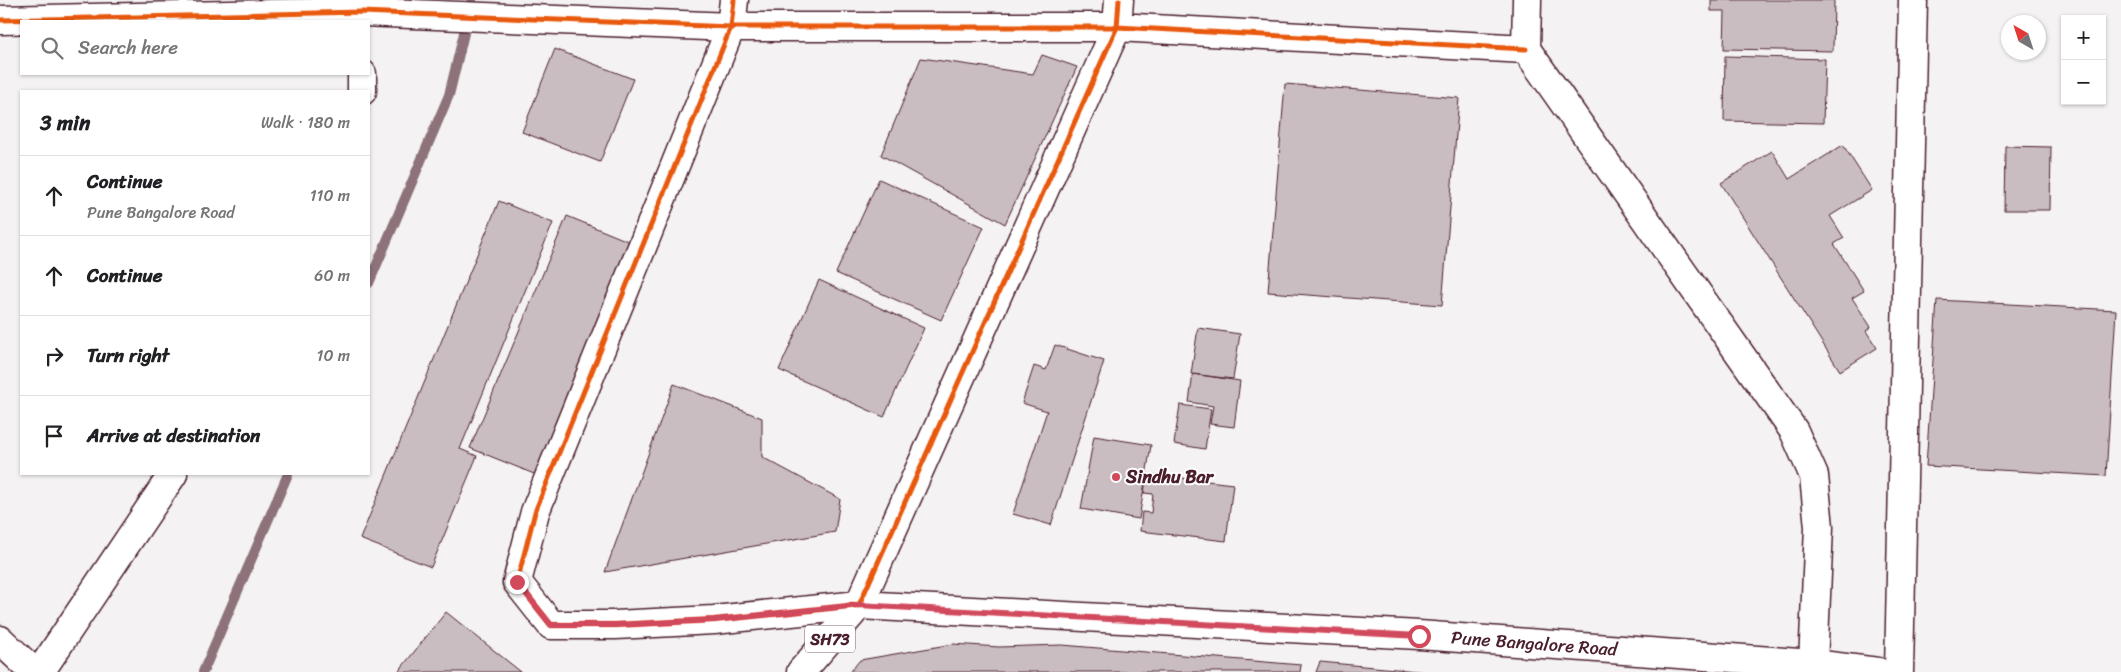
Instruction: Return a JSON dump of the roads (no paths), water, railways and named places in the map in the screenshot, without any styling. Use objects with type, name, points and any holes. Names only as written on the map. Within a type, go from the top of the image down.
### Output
[{"type":"street","points":[[731,27],[734,0]]},
{"type":"street","points":[[858,605],[1117,27],[1119,0]]},
{"type":"street","points":[[1527,0],[1526,49],[1794,431],[1814,476],[1819,527],[1813,668]]},
{"type":"street","points":[[1899,672],[1913,0]]},
{"type":"street","points":[[0,20],[362,11],[731,27],[1117,27],[1526,49]]},
{"type":"street","name":"Pune Bangalore Road","points":[[731,27],[535,512],[517,582],[551,625],[615,625],[714,620],[858,605],[1419,636],[1878,672]]},
{"type":"street","points":[[362,75],[362,90]]},
{"type":"street","points":[[40,672],[171,475]]},
{"type":"street","name":"SH73","points":[[801,672],[858,605]]},
{"type":"street","points":[[0,640],[34,672]]},
{"type":"waterway","points":[[370,281],[449,95],[472,0]]},
{"type":"waterway","points":[[203,672],[288,475]]},
{"type":"place","name":"Sindhu Bar","points":[[1116,477]]}]
